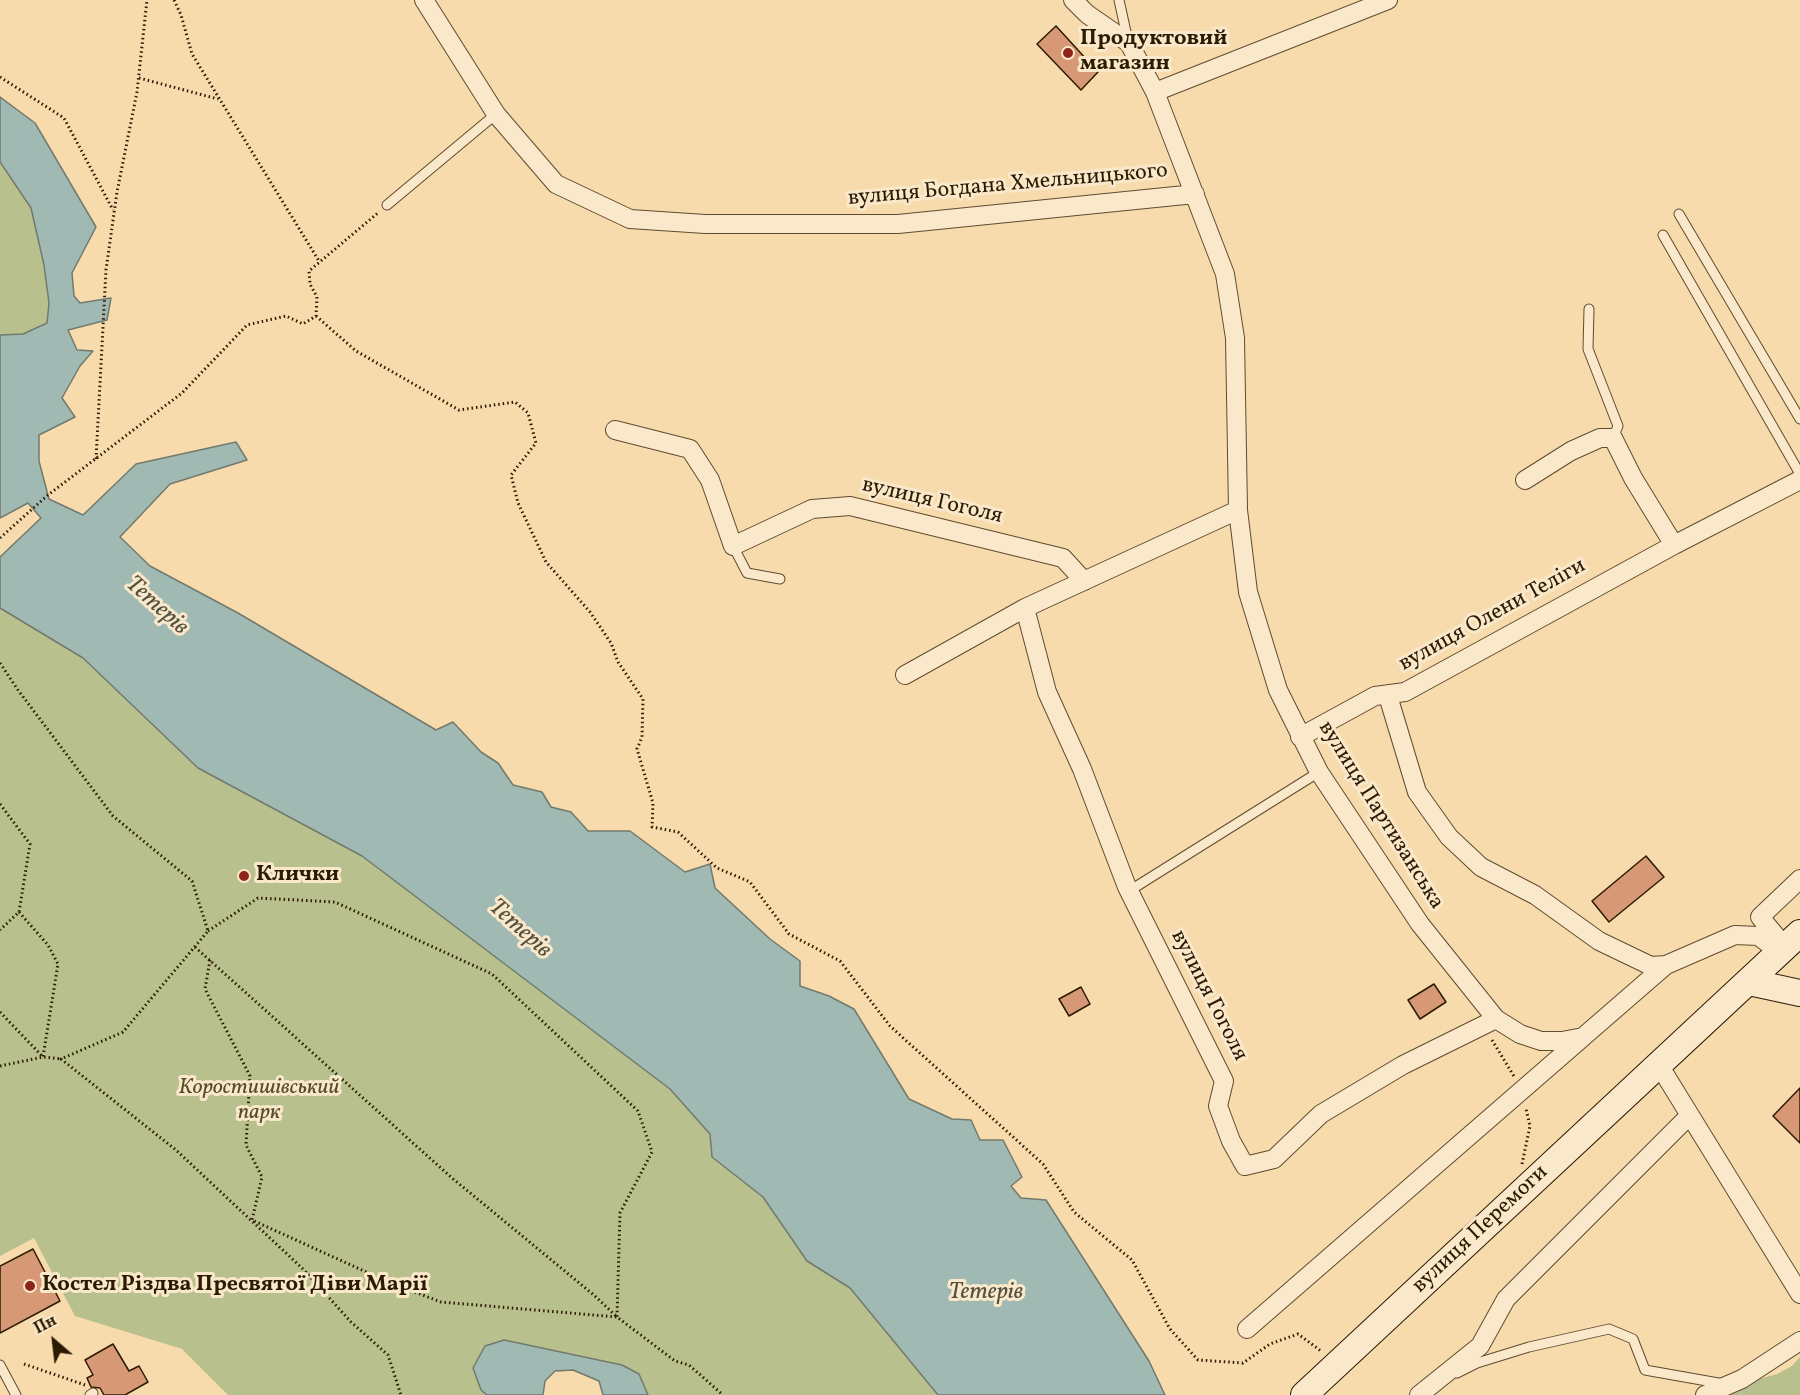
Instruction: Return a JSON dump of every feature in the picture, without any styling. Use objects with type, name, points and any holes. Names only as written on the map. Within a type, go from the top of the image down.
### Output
[{"type":"main road","name":"вулиця Перемоги","points":[[1304,1395],[1788,944]]},
{"type":"main road","points":[[1749,982],[1800,993]]},
{"type":"street","name":"вулиця Богдана Хмельницького","points":[[424,0],[496,114],[556,184],[630,219],[705,224],[898,224],[1195,194]]},
{"type":"street","points":[[1073,0],[1088,14],[1129,43]]},
{"type":"street","points":[[1155,92],[1388,0]]},
{"type":"street","name":"вулиця Партизанська","points":[[1129,43],[1155,92],[1225,274],[1235,338],[1238,510],[1248,592],[1278,690],[1319,772],[1420,924],[1496,1019],[1520,1034],[1541,1041],[1562,1041],[1583,1037]]},
{"type":"street","points":[[615,430],[690,449],[710,480],[733,546]]},
{"type":"street","points":[[1525,480],[1571,451],[1600,438],[1613,438],[1633,478],[1674,544]]},
{"type":"street","name":"вулиця Олени Теліги","points":[[1300,737],[1375,696],[1405,692],[1674,544],[1800,480]]},
{"type":"street","name":"вулиця Гоголя","points":[[733,546],[812,509],[850,506],[1063,558],[1084,581]]},
{"type":"street","points":[[905,675],[1024,608],[1238,510]]},
{"type":"street","name":"вулиця Гоголя","points":[[1024,608],[1047,692],[1082,770],[1129,891],[1224,1081],[1218,1106],[1245,1166],[1274,1159],[1321,1114],[1403,1065],[1496,1019]]},
{"type":"street","points":[[1388,696],[1417,792],[1449,837],[1481,867],[1535,895],[1599,941],[1652,966],[1666,965]]},
{"type":"street","points":[[1788,944],[1760,917],[1800,879]]},
{"type":"street","points":[[1247,1329],[1666,965],[1735,935],[1758,936],[1788,944]]},
{"type":"street","points":[[1659,1065],[1800,1294]]},
{"type":"street","points":[[1423,1391],[1480,1346],[1506,1299],[1690,1115]]},
{"type":"street","points":[[1705,1395],[1728,1385],[1800,1341]]},
{"type":"lane","points":[[1119,0],[1129,43]]},
{"type":"lane","points":[[387,205],[496,114]]},
{"type":"lane","points":[[1679,214],[1800,419]]},
{"type":"lane","points":[[1663,235],[1800,474]]},
{"type":"lane","points":[[1589,309],[1588,349],[1618,426],[1613,438]]},
{"type":"lane","points":[[733,546],[747,573],[780,579]]},
{"type":"lane","points":[[1129,891],[1319,772]]},
{"type":"lane","points":[[1423,1391],[1477,1363],[1529,1347],[1609,1329],[1633,1339],[1645,1370],[1728,1385]]},
{"type":"lane","points":[[0,1365],[16,1395]]},
{"type":"path","points":[[96,459],[106,270],[117,192],[139,78],[147,0]]},
{"type":"path","points":[[174,0],[182,15],[192,54],[319,261]]},
{"type":"path","points":[[0,77],[64,118],[114,212]]},
{"type":"path","points":[[139,78],[219,99]]},
{"type":"path","points":[[316,316],[317,297],[310,284],[309,271],[387,205]]},
{"type":"path","points":[[0,538],[48,495],[182,393],[247,325],[286,316],[303,324],[316,316]]},
{"type":"path","points":[[316,316],[356,351],[459,410],[515,402],[528,413],[536,443],[511,475],[518,502],[546,562],[590,612],[611,643],[618,662],[643,699],[642,737],[637,749],[652,803],[652,826],[678,832],[717,868],[750,882],[789,934],[840,962],[890,1026],[1043,1164],[1074,1212],[1132,1260],[1170,1329],[1198,1359],[1243,1363],[1270,1344],[1298,1334],[1337,1364]]},
{"type":"path","points":[[0,663],[113,816],[192,881],[208,931]]},
{"type":"path","points":[[0,804],[30,844],[19,912],[0,930]]},
{"type":"path","points":[[0,1066],[43,1057],[62,1059],[123,1032],[208,931],[258,898],[335,902],[492,974],[638,1111],[652,1152],[620,1213],[617,1317]]},
{"type":"path","points":[[19,912],[48,945],[58,964],[43,1057]]},
{"type":"path","points":[[195,947],[452,1178],[595,1296],[617,1317],[675,1361],[689,1365],[723,1395]]},
{"type":"path","points":[[210,960],[205,989],[250,1076],[246,1145],[262,1177],[252,1220]]},
{"type":"path","points":[[0,1012],[43,1057]]},
{"type":"path","points":[[62,1059],[176,1150],[303,1269],[351,1322],[388,1355],[401,1395]]},
{"type":"path","points":[[252,1220],[386,1281],[441,1302],[617,1317]]},
{"type":"path","points":[[24,1364],[85,1385],[91,1394]]},
{"type":"green space","points":[[0,162],[31,208],[44,265],[49,303],[47,322],[23,334],[0,335]]},
{"type":"green space","name":"Коростишівський парк","points":[[0,608],[83,658],[199,768],[362,856],[670,1089],[710,1134],[712,1157],[763,1197],[807,1261],[850,1288],[938,1395],[648,1395],[639,1374],[504,1340],[481,1390],[487,1395],[228,1395],[182,1349],[75,1316],[34,1238],[0,1256]]},
{"type":"green space","points":[[1800,1357],[1800,1395],[1715,1395],[1741,1384],[1777,1374],[1792,1366]]},
{"type":"water","name":"Тетерів","points":[[0,97],[35,123],[96,227],[72,273],[74,296],[80,303],[111,298],[107,320],[68,330],[77,350],[93,351],[80,366],[62,398],[75,417],[39,435],[39,461],[49,499],[83,515],[136,464],[236,442],[247,460],[170,484],[120,537],[150,566],[238,613],[436,730],[453,722],[481,752],[498,763],[513,785],[542,792],[551,807],[571,812],[588,831],[630,831],[685,872],[710,864],[715,888],[770,939],[800,961],[800,986],[829,996],[854,1009],[909,1099],[952,1119],[971,1120],[980,1140],[1003,1140],[1022,1177],[1011,1186],[1021,1198],[1046,1200],[1149,1361],[1165,1395],[938,1395],[850,1288],[807,1261],[763,1197],[712,1157],[710,1134],[670,1089],[362,856],[198,768],[83,658],[0,608],[0,557],[41,518],[28,503],[0,518],[0,335],[23,334],[47,323],[49,303],[44,265],[31,208],[0,162]]},
{"type":"water","points":[[504,1340],[622,1365],[639,1374],[648,1395],[603,1395],[599,1381],[573,1370],[555,1371],[545,1381],[543,1395],[487,1395],[481,1390],[473,1368],[485,1346]]},
{"type":"building","points":[[1056,26],[1098,72],[1081,90],[1037,44]]},
{"type":"building","points":[[1646,856],[1664,877],[1609,922],[1592,901]]},
{"type":"building","points":[[1434,984],[1446,1002],[1420,1019],[1408,1000]]},
{"type":"building","points":[[1081,987],[1090,1004],[1069,1016],[1059,999]]},
{"type":"building","points":[[1800,1088],[1800,1143],[1773,1116]]},
{"type":"building","points":[[33,1249],[60,1301],[0,1333],[0,1266]]},
{"type":"building","points":[[113,1344],[129,1371],[139,1366],[148,1382],[125,1395],[104,1395],[100,1388],[91,1387],[87,1378],[93,1375],[85,1360]]},
{"type":"place","name":"Продуктовий магазин","points":[[1068,53]]},
{"type":"place","name":"Клички","points":[[244,876]]},
{"type":"place","name":"Костел Різдва Пресвятої Діви Марії","points":[[30,1286]]}]
